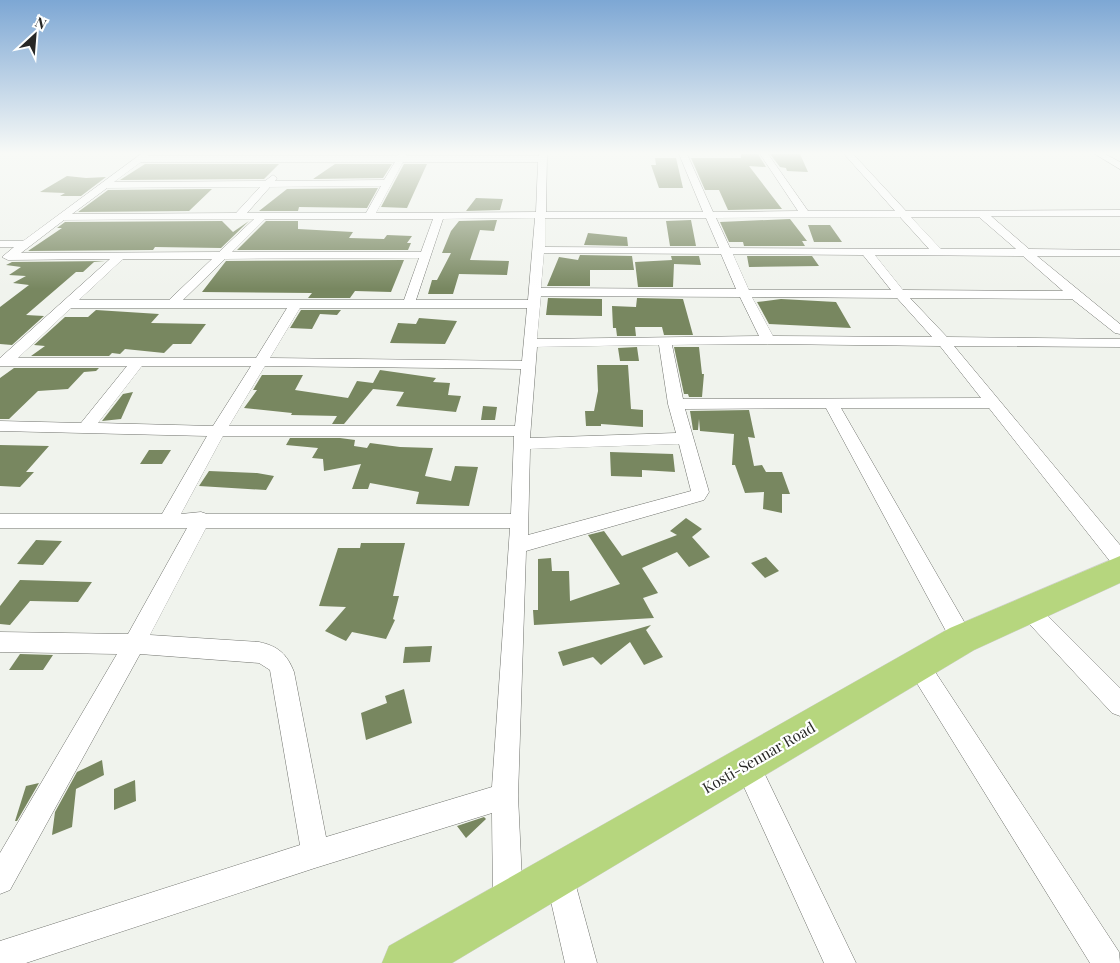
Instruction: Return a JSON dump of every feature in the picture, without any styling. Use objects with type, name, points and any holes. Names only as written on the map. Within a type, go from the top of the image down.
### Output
[{"type":"highway","name":"Kosti-Sennar Road","points":[[406,963],[962,640],[1120,569]]},
{"type":"street","points":[[5,260],[88,199]]},
{"type":"street","points":[[239,216],[254,199]]},
{"type":"street","points":[[369,216],[378,199]]},
{"type":"street","points":[[508,905],[505,796],[517,546],[520,521],[521,438],[528,343],[539,250],[542,199]]},
{"type":"street","points":[[703,199],[744,293],[768,340]]},
{"type":"street","points":[[795,199],[805,214]]},
{"type":"street","points":[[888,199],[939,253]]},
{"type":"street","points":[[64,217],[1115,213],[1120,220]]},
{"type":"street","points":[[981,214],[1075,295],[1120,330]]},
{"type":"street","points":[[409,304],[439,215]]},
{"type":"street","points":[[172,304],[263,216]]},
{"type":"street","points":[[0,244],[27,244]]},
{"type":"street","points":[[539,250],[1120,253]]},
{"type":"street","points":[[867,253],[900,294],[943,340],[1120,559]]},
{"type":"street","points":[[5,260],[120,256],[426,255]]},
{"type":"street","points":[[2,362],[120,256]]},
{"type":"street","points":[[68,304],[409,304],[534,298],[744,293],[1075,295]]},
{"type":"street","points":[[168,520],[218,431],[296,304]]},
{"type":"street","points":[[528,343],[768,340],[1120,343]]},
{"type":"street","points":[[517,546],[695,498],[700,492],[676,404],[664,342]]},
{"type":"street","points":[[2,362],[527,365]]},
{"type":"street","points":[[86,426],[139,362]]},
{"type":"street","points":[[676,404],[994,403]]},
{"type":"street","points":[[831,404],[962,640]]},
{"type":"street","points":[[2,428],[86,426],[521,438],[686,438]]},
{"type":"street","points":[[0,880],[134,644],[201,519]]},
{"type":"street","points":[[0,520],[520,521]]},
{"type":"street","points":[[1029,610],[1120,705]]},
{"type":"street","points":[[0,642],[134,644],[272,655],[280,662],[283,672],[315,854]]},
{"type":"street","points":[[918,665],[1108,963]]},
{"type":"street","points":[[747,766],[840,963]]},
{"type":"street","points":[[0,956],[315,854],[505,796]]},
{"type":"street","points":[[559,875],[581,963]]},
{"type":"building","points":[[96,199],[202,199],[189,211],[78,212]]},
{"type":"building","points":[[274,199],[372,199],[367,208],[299,207],[298,211],[259,211]]},
{"type":"building","points":[[385,199],[411,199],[407,208],[381,207]]},
{"type":"building","points":[[475,199],[503,199],[500,210],[466,211]]},
{"type":"building","points":[[723,199],[774,199],[782,209],[728,210]]},
{"type":"building","points":[[790,219],[807,241],[802,241],[805,246],[744,246],[743,242],[729,242],[720,222]]},
{"type":"building","points":[[497,220],[494,231],[480,230],[470,260],[509,261],[507,275],[459,274],[453,294],[428,294],[432,280],[437,280],[451,253],[442,253],[451,231],[459,221]]},
{"type":"building","points":[[691,220],[696,246],[670,246],[666,221]]},
{"type":"building","points":[[222,221],[233,232],[249,221],[221,248],[155,247],[153,250],[28,251],[62,228],[57,228],[65,222]]},
{"type":"building","points":[[266,221],[298,221],[298,229],[353,232],[349,238],[384,239],[387,235],[412,236],[407,243],[411,243],[408,250],[237,250]]},
{"type":"building","points":[[808,225],[830,225],[842,242],[814,242]]},
{"type":"building","points":[[588,233],[627,237],[628,246],[584,245]]},
{"type":"building","points":[[580,255],[632,256],[634,270],[590,270],[590,286],[547,286],[559,257],[578,260]]},
{"type":"building","points":[[671,256],[699,256],[701,265],[674,264],[673,287],[638,287],[635,262],[672,260]]},
{"type":"building","points":[[747,256],[812,256],[819,266],[749,267]]},
{"type":"building","points":[[404,260],[391,292],[355,291],[350,298],[308,298],[312,293],[202,292],[226,261]]},
{"type":"building","points":[[105,261],[94,262],[83,272],[76,272],[26,315],[44,316],[12,345],[0,344],[0,307],[29,285],[13,283],[26,276],[9,275],[21,267],[6,265],[12,262]]},
{"type":"building","points":[[548,298],[602,299],[602,316],[546,315]]},
{"type":"building","points":[[637,298],[683,299],[693,335],[664,335],[662,327],[635,327],[636,336],[617,336],[616,328],[613,328],[612,306],[636,307]]},
{"type":"building","points":[[781,299],[836,302],[851,328],[769,324],[757,302]]},
{"type":"building","points":[[96,310],[159,314],[151,323],[206,324],[191,344],[173,344],[164,353],[125,349],[120,354],[112,353],[109,356],[31,356],[45,346],[34,345],[65,317],[88,317]]},
{"type":"building","points":[[301,310],[341,310],[337,315],[320,314],[312,329],[290,328]]},
{"type":"building","points":[[419,318],[457,321],[445,344],[390,343],[398,323],[416,324]]},
{"type":"building","points":[[637,347],[639,361],[620,361],[618,348]]},
{"type":"building","points":[[674,347],[699,347],[702,374],[704,374],[702,397],[689,397],[688,394],[684,394]]},
{"type":"building","points":[[597,365],[628,365],[631,409],[643,410],[643,427],[601,424],[601,426],[586,426],[585,411],[594,411],[598,391]]},
{"type":"building","points":[[14,368],[99,368],[96,371],[84,372],[68,389],[38,391],[9,419],[0,419],[0,378]]},
{"type":"building","points":[[380,370],[436,378],[433,382],[450,383],[448,395],[461,396],[456,412],[396,406],[404,392],[373,389],[344,424],[332,424],[337,416],[291,415],[292,413],[244,408],[257,390],[253,390],[262,375],[303,375],[295,390],[348,398],[357,381],[373,383]]},
{"type":"building","points":[[133,392],[121,419],[102,421],[123,394]]},
{"type":"building","points":[[483,406],[497,407],[495,420],[481,420]]},
{"type":"building","points":[[749,410],[755,438],[748,437],[754,466],[762,465],[766,472],[782,472],[790,494],[782,494],[782,513],[763,509],[764,492],[745,493],[735,465],[732,465],[734,434],[700,431],[699,419],[698,430],[693,430],[690,411]]},
{"type":"building","points":[[290,438],[340,438],[355,440],[354,446],[367,448],[370,443],[400,447],[433,448],[425,476],[451,481],[455,466],[478,467],[469,506],[416,504],[419,492],[370,483],[368,489],[352,489],[361,464],[324,471],[323,459],[312,458],[318,448],[286,445]]},
{"type":"building","points":[[0,445],[49,446],[26,472],[34,472],[20,487],[0,486]]},
{"type":"building","points":[[149,450],[171,450],[162,464],[140,464]]},
{"type":"building","points":[[610,452],[673,454],[675,472],[642,470],[642,477],[611,476]]},
{"type":"building","points":[[209,471],[257,473],[274,476],[266,490],[199,486]]},
{"type":"building","points":[[686,518],[702,529],[692,537],[710,557],[689,567],[677,552],[642,568],[658,593],[643,598],[654,618],[534,625],[533,610],[538,610],[538,559],[551,558],[552,571],[569,571],[570,601],[620,584],[588,535],[604,531],[622,556],[677,535],[670,531]]},
{"type":"building","points":[[36,540],[62,541],[43,565],[17,564]]},
{"type":"building","points":[[361,543],[405,543],[393,596],[399,596],[393,619],[395,620],[386,639],[352,632],[346,641],[325,631],[346,607],[319,606],[338,548],[360,548]]},
{"type":"building","points":[[766,557],[779,571],[765,578],[751,563]]},
{"type":"building","points":[[20,580],[92,582],[78,602],[30,601],[10,625],[0,624],[0,606]]},
{"type":"building","points":[[651,625],[646,630],[663,657],[644,665],[630,642],[601,665],[593,657],[563,666],[558,652]]},
{"type":"building","points":[[432,646],[430,662],[403,663],[405,647]]},
{"type":"building","points":[[20,654],[53,655],[43,670],[9,670]]},
{"type":"building","points":[[404,689],[412,723],[366,740],[361,713],[387,703],[385,696]]},
{"type":"building","points":[[102,760],[104,775],[76,789],[72,827],[52,835],[55,812],[77,772]]},
{"type":"building","points":[[135,780],[136,801],[114,810],[114,789]]},
{"type":"building","points":[[39,783],[17,821],[15,821],[26,786]]},
{"type":"building","points":[[484,817],[486,819],[466,838],[457,826]]}]
